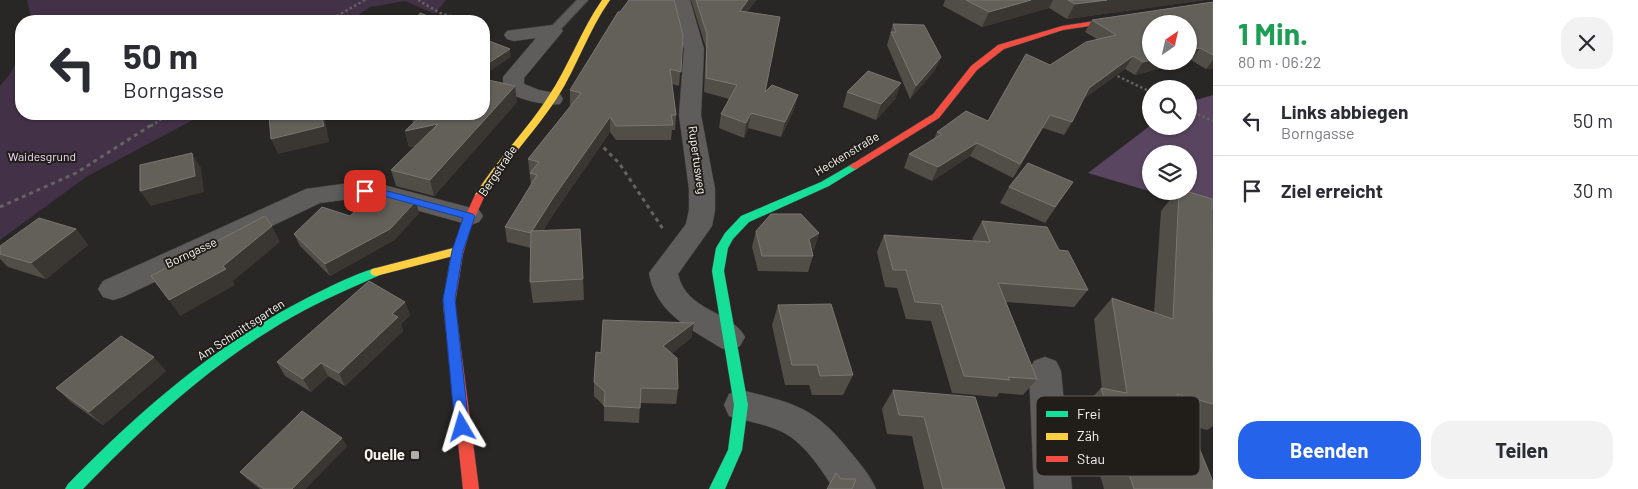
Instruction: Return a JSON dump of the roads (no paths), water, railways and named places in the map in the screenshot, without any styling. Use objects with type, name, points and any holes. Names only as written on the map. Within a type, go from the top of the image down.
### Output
[{"type":"street","name":"Bergstraße","points":[[471,489],[464,442],[449,299],[458,251],[470,216],[486,185],[504,157],[552,99],[563,81],[591,22],[606,0]]},
{"type":"street","name":"Rupertusweg","points":[[681,0],[694,49],[690,115],[702,189],[702,210],[699,226],[663,273],[663,281],[673,298],[685,310],[729,337]]},
{"type":"street","name":"Heckenstraße","points":[[717,489],[735,450],[740,405],[718,272],[718,259],[728,236],[745,219],[825,184],[936,116],[974,68],[1001,47],[1062,28],[1137,17]]},
{"type":"street","points":[[514,35],[553,31]]},
{"type":"street","points":[[552,99],[533,95],[514,87],[513,77],[553,31]]},
{"type":"street","name":"Borngasse","points":[[113,288],[316,195],[350,191],[380,192],[470,216]]},
{"type":"street","name":"Am Schmittsgarten","points":[[73,489],[153,409],[215,360],[282,318],[369,275],[397,265],[458,251]]},
{"type":"street","points":[[1046,371],[1047,396]]},
{"type":"street","points":[[740,405],[800,423],[814,436],[857,489]]},
{"type":"street","points":[[1052,476],[1053,489]]},
{"type":"lane","points":[[553,31],[583,0]]},
{"type":"place","name":"Quelle","points":[[415,455]]},
{"type":"park label","name":"Waidesgrund","points":[[42,157]]}]
